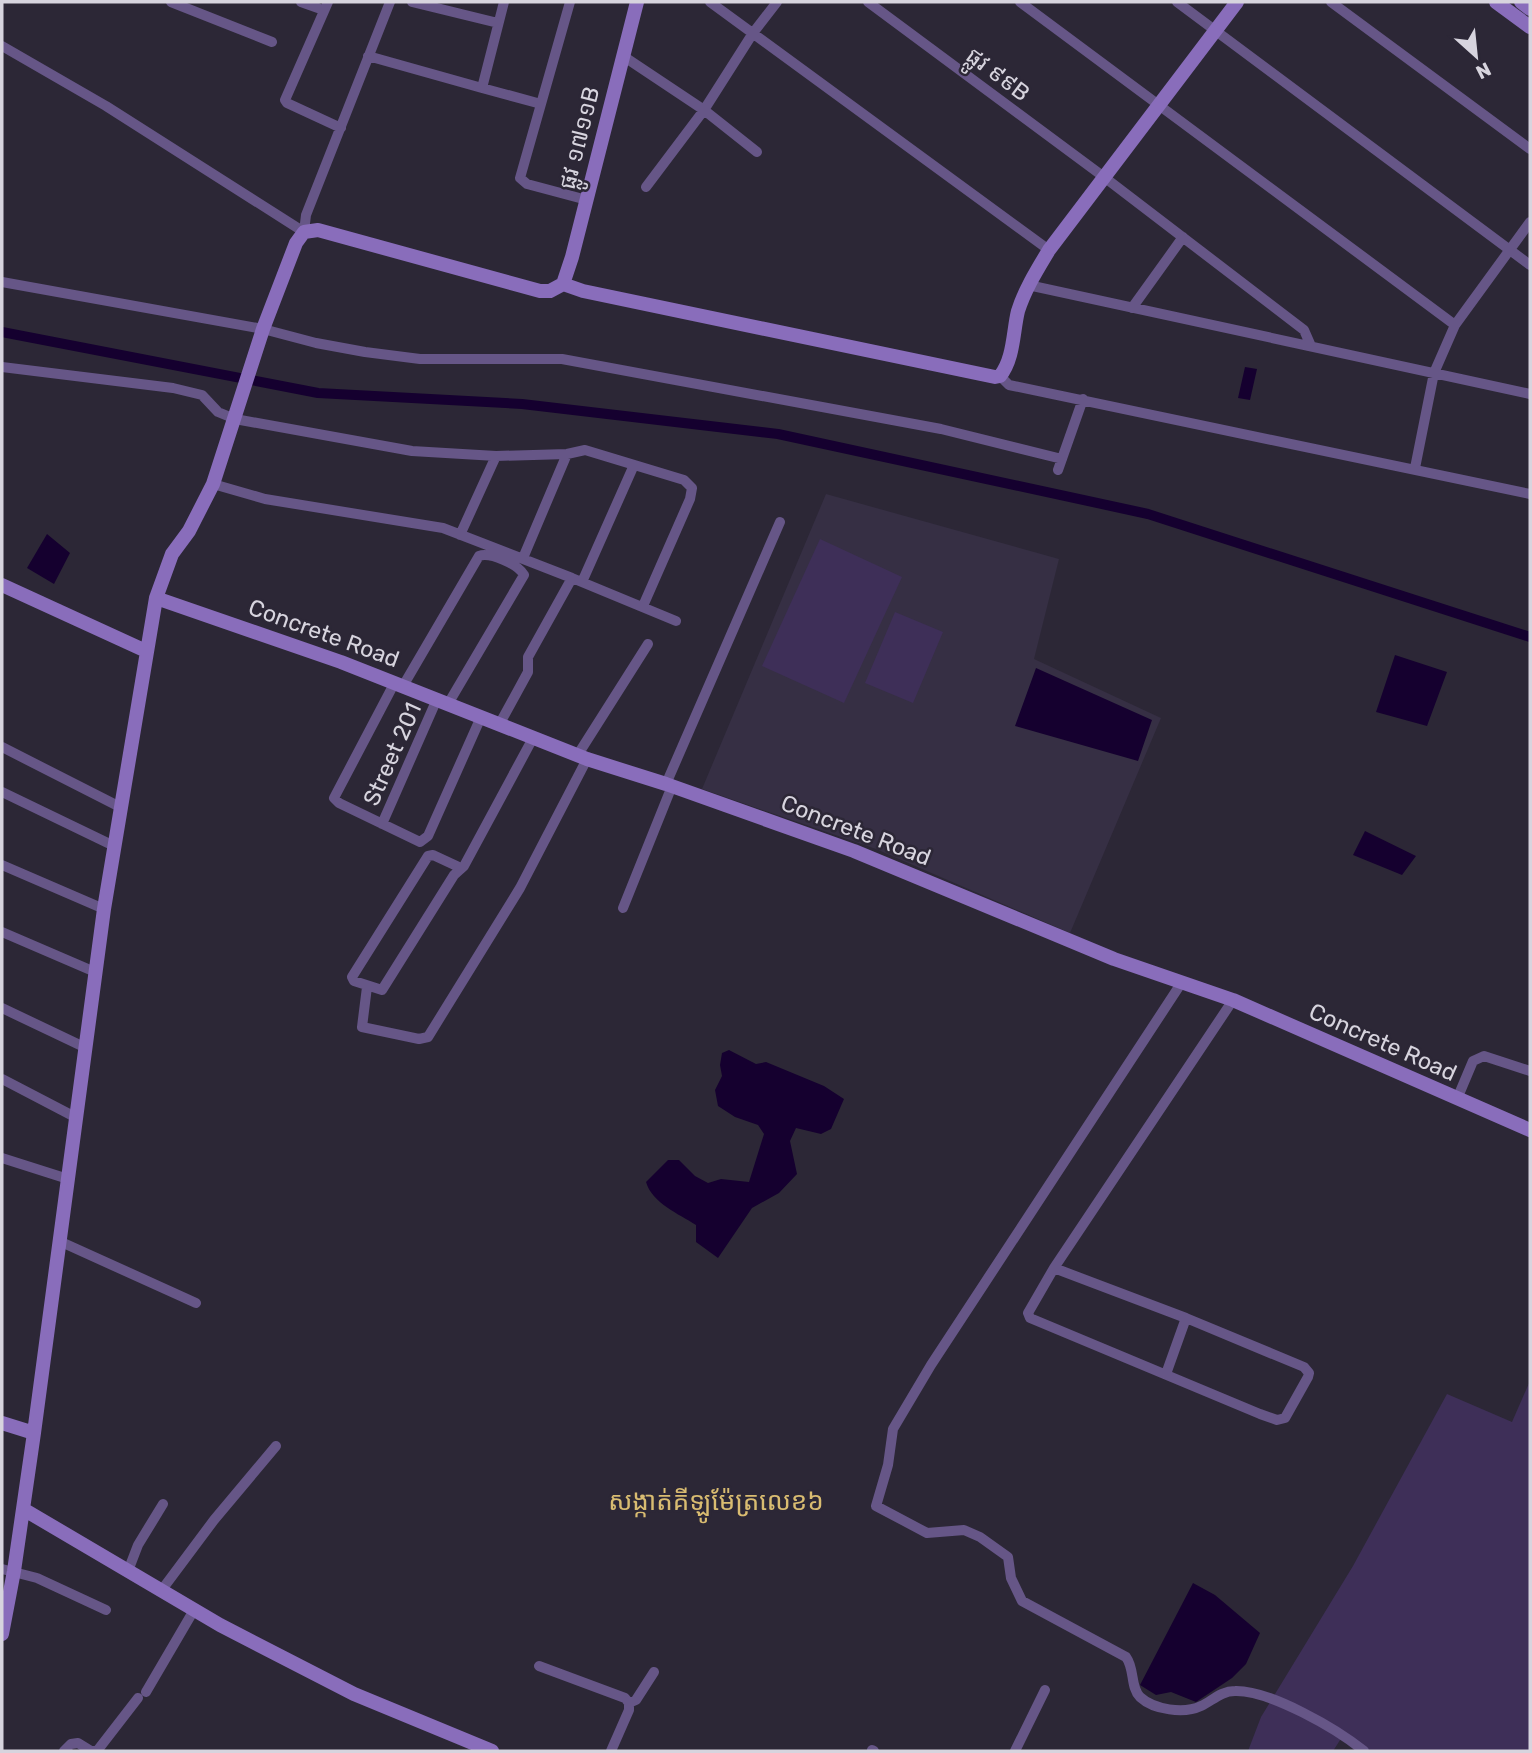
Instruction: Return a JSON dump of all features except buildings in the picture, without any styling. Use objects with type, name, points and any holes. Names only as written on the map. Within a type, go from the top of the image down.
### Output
[{"type":"street","points":[[171,2],[272,42]]},
{"type":"street","points":[[301,2],[317,8]]},
{"type":"street","points":[[328,2],[285,100],[341,128]]},
{"type":"street","points":[[2,1634],[8,1570],[23,1509],[34,1433],[94,972],[156,598],[172,554],[189,531],[213,484],[262,334],[296,243],[304,232],[306,215],[390,2]]},
{"type":"street","points":[[412,2],[499,23]]},
{"type":"street","points":[[482,88],[504,2]]},
{"type":"street","points":[[570,2],[520,178],[527,184],[587,200]]},
{"type":"street","name":"ផ្លូវ ១៧១១B","points":[[563,284],[638,2]]},
{"type":"street","points":[[710,2],[1048,250]]},
{"type":"street","points":[[646,187],[704,110],[753,33],[777,2]]},
{"type":"street","name":"ផ្លូវ ៩៩B","points":[[868,2],[1304,330],[1311,346]]},
{"type":"street","points":[[1020,2],[1455,325]]},
{"type":"street","points":[[1177,2],[1530,265]]},
{"type":"street","points":[[1000,376],[1008,360],[1018,311],[1027,285],[1048,250],[1237,2]]},
{"type":"street","points":[[1331,2],[1530,149]]},
{"type":"street","points":[[1496,2],[1530,27]]},
{"type":"street","points":[[1521,2],[1530,9]]},
{"type":"street","points":[[2,47],[106,106],[304,232],[318,230],[540,291],[550,291],[563,284],[583,291],[1000,376]]},
{"type":"street","points":[[368,56],[541,104]]},
{"type":"street","points":[[624,57],[704,110],[757,152]]},
{"type":"street","points":[[1415,468],[1434,373],[1455,325],[1530,222]]},
{"type":"street","points":[[1132,308],[1183,237]]},
{"type":"street","points":[[2,282],[262,334],[420,359],[562,359],[941,429],[1062,459]]},
{"type":"street","points":[[1027,285],[1530,394]]},
{"type":"street","points":[[2,367],[202,395],[218,412],[412,451],[496,456],[567,454],[585,450],[684,480],[692,488],[690,499],[643,607]]},
{"type":"street","points":[[1000,376],[1009,385],[1530,494]]},
{"type":"street","points":[[1058,470],[1083,399]]},
{"type":"street","points":[[523,558],[567,454]]},
{"type":"street","points":[[460,535],[496,456]]},
{"type":"street","points":[[499,725],[528,672],[528,657],[577,580],[634,465]]},
{"type":"street","points":[[213,484],[265,499],[426,524],[523,558],[676,621]]},
{"type":"street","points":[[623,908],[669,785],[780,522]]},
{"type":"street","name":"Street 201","points":[[382,824],[442,702],[523,575],[520,569],[487,554],[479,556],[399,684]]},
{"type":"street","points":[[2,586],[146,651]]},
{"type":"street","name":"Concrete Road","points":[[156,598],[399,684],[582,757],[854,851],[1114,959],[1233,1000],[1457,1099],[1529,1127]]},
{"type":"street","points":[[367,987],[362,1027],[419,1039],[428,1037],[520,888],[582,757],[648,644]]},
{"type":"street","points":[[399,684],[334,795],[339,803],[420,842],[426,839],[481,717]]},
{"type":"street","points":[[461,868],[433,855],[428,856],[352,977],[356,983],[382,990],[461,868],[533,738]]},
{"type":"street","points":[[2,747],[120,807]]},
{"type":"street","points":[[2,792],[114,846]]},
{"type":"street","points":[[2,864],[104,909]]},
{"type":"street","points":[[2,932],[94,972]]},
{"type":"street","points":[[1182,982],[931,1365],[893,1429],[888,1465],[876,1507],[927,1533],[964,1530],[1005,1553],[1011,1578],[1022,1601],[1126,1657],[1132,1668],[1135,1688],[1141,1697],[1155,1707],[1194,1709],[1213,1698],[1235,1691],[1262,1695],[1337,1731],[1364,1751]]},
{"type":"street","points":[[1054,1268],[1186,1318],[1304,1367],[1309,1373],[1296,1401],[1281,1420],[1260,1414],[1030,1318],[1030,1308],[1054,1268],[1233,1000]]},
{"type":"street","points":[[2,1008],[84,1047]]},
{"type":"street","points":[[1457,1099],[1474,1061],[1478,1058],[1484,1056],[1530,1071]]},
{"type":"street","points":[[2,1079],[75,1117]]},
{"type":"street","points":[[2,1158],[68,1179]]},
{"type":"street","points":[[59,1241],[196,1303]]},
{"type":"street","points":[[1166,1374],[1186,1318]]},
{"type":"street","points":[[2,1423],[34,1433]]},
{"type":"street","points":[[161,1591],[214,1520],[276,1446]]},
{"type":"street","points":[[128,1571],[138,1545],[163,1504]]},
{"type":"street","points":[[23,1509],[194,1610],[354,1694],[492,1751]]},
{"type":"street","points":[[8,1570],[37,1578],[106,1610]]},
{"type":"street","points":[[64,1751],[71,1744],[78,1743],[91,1751],[97,1751],[142,1695],[194,1610]]},
{"type":"street","points":[[539,1666],[625,1698],[629,1703],[629,1710],[611,1751]]},
{"type":"street","points":[[629,1703],[636,1700],[654,1672]]},
{"type":"street","points":[[1015,1751],[1045,1690]]},
{"type":"shaded area","points":[[1245,367],[1257,369],[1250,400],[1238,398]]},
{"type":"shaded area","points":[[826,494],[1059,559],[1034,659],[1161,718],[1070,933],[876,849],[702,789]]},
{"type":"shaded area","points":[[47,534],[70,553],[54,584],[27,568]]},
{"type":"shaded area","points":[[820,539],[902,577],[844,703],[762,666]]},
{"type":"shaded area","points":[[895,612],[943,632],[913,703],[865,683]]},
{"type":"shaded area","points":[[1395,655],[1447,672],[1427,726],[1376,712]]},
{"type":"shaded area","points":[[1036,668],[1152,720],[1138,761],[1015,726]]},
{"type":"shaded area","points":[[1365,831],[1416,856],[1402,875],[1353,855]]},
{"type":"shaded area","points":[[729,1050],[756,1064],[766,1062],[824,1086],[844,1099],[831,1129],[821,1134],[796,1128],[790,1141],[797,1174],[779,1193],[752,1208],[718,1258],[696,1242],[696,1225],[660,1202],[646,1182],[668,1160],[679,1160],[695,1176],[708,1183],[721,1179],[749,1182],[764,1134],[758,1125],[735,1117],[718,1106],[715,1090],[722,1076],[722,1053]]},
{"type":"shaded area","points":[[1530,1381],[1530,1751],[1366,1751],[1342,1737],[1333,1751],[1248,1751],[1261,1717],[1353,1566],[1447,1394],[1512,1422]]},
{"type":"shaded area","points":[[1193,1583],[1215,1595],[1260,1633],[1246,1664],[1232,1678],[1196,1702],[1171,1692],[1156,1695],[1140,1685]]},
{"type":"waterway","points":[[2,332],[318,393],[522,404],[778,434],[1148,514],[1530,637]]},
{"type":"district","name":"សង្កាត់គីឡូម៉ែត្រលេខ៦","points":[[716,1501]]}]
